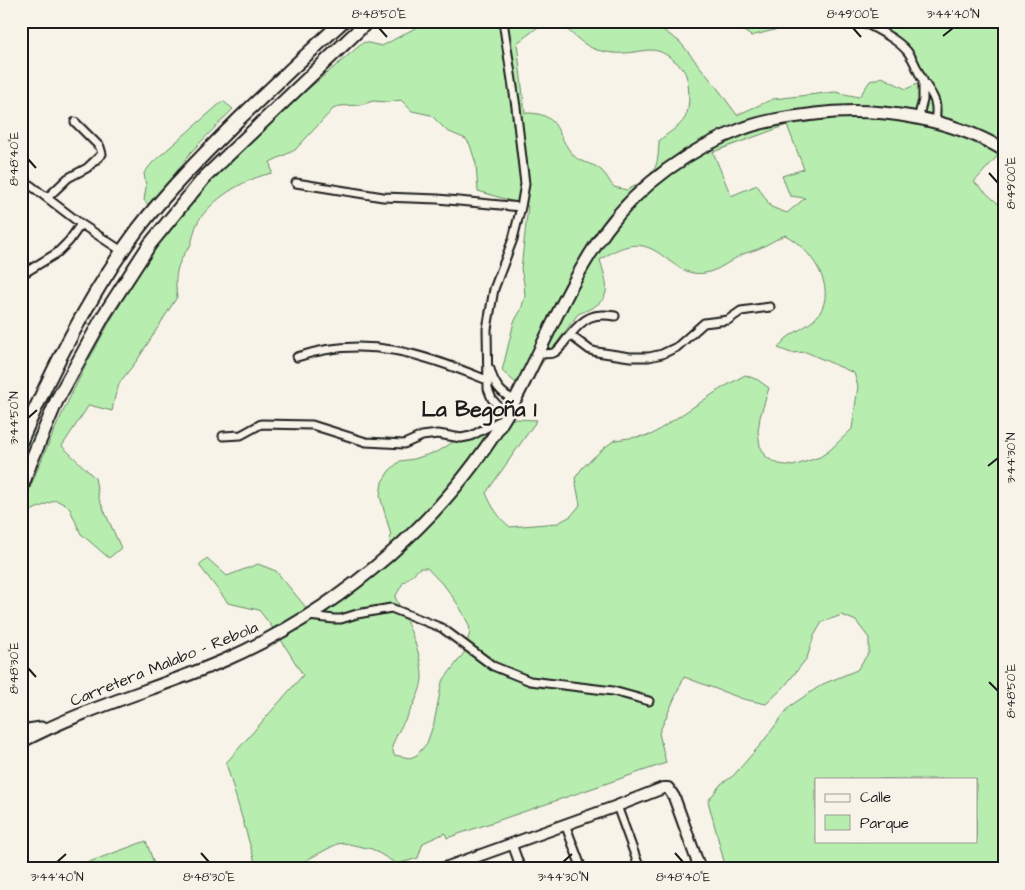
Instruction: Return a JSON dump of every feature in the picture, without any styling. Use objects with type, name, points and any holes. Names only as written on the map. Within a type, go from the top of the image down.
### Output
[{"type":"highway","points":[[21,441],[43,391],[86,312],[122,251],[139,228],[190,167],[343,21]]},
{"type":"highway","points":[[21,490],[30,464],[58,400],[104,315],[150,244],[204,178],[368,21]]},
{"type":"main road","name":"Carretera Malabo - Rebola","points":[[21,742],[50,726],[224,660],[270,638],[309,616],[387,557],[443,503],[475,463],[505,417],[582,268],[608,228],[635,198],[670,166],[712,142],[744,128],[782,118],[831,112],[874,112],[935,122],[968,132],[1004,150]]},
{"type":"main road","name":"Carretera Malabo - Rebola","points":[[21,731],[50,726]]},
{"type":"street","points":[[223,436],[241,435],[261,424],[312,425],[366,442],[404,444],[422,436],[438,434],[462,438],[471,436],[505,417],[490,395],[487,380],[487,329],[494,289],[512,239],[525,184],[503,21]]},
{"type":"street","points":[[862,21],[900,44],[908,53],[933,94],[936,104],[935,122]]},
{"type":"street","points":[[918,119],[923,100],[923,80]]},
{"type":"street","points":[[47,198],[68,178],[87,168],[102,154],[100,147],[75,122]]},
{"type":"street","points":[[21,178],[81,224],[122,251]]},
{"type":"street","points":[[296,183],[383,196],[521,207]]},
{"type":"street","points":[[21,274],[57,254],[70,241],[81,224]]},
{"type":"street","points":[[570,335],[590,350],[597,352],[630,357],[649,357],[662,354],[677,347],[704,324],[728,320],[741,310],[770,307]]},
{"type":"street","points":[[537,353],[551,355],[555,353],[581,323],[594,315],[605,314],[615,316]]},
{"type":"street","points":[[297,357],[331,348],[389,348],[416,355],[487,380]]},
{"type":"street","points":[[488,364],[495,384],[505,395],[514,400]]},
{"type":"street","points":[[309,616],[334,620],[391,608],[442,628],[493,666],[530,682],[613,691],[649,701]]},
{"type":"street","points":[[442,869],[460,866],[512,844],[658,789],[668,788],[674,797],[700,869]]},
{"type":"street","points":[[617,806],[640,869]]},
{"type":"street","points":[[565,824],[582,869]]},
{"type":"street","points":[[512,844],[521,869]]},
{"type":"green space","points":[[428,21],[546,21],[517,43],[525,113],[546,116],[552,121],[574,156],[599,168],[614,187],[627,190],[649,176],[656,166],[658,159],[659,141],[680,125],[685,118],[689,100],[685,73],[675,61],[658,51],[610,53],[591,48],[556,21],[642,21],[660,28],[680,42],[737,115],[773,99],[835,92],[859,97],[870,81],[882,77],[906,89],[924,81],[909,56],[894,40],[863,21],[1004,21],[1004,149],[974,182],[1004,209],[1004,869],[726,869],[708,801],[721,784],[733,776],[762,743],[790,706],[823,684],[857,670],[869,652],[869,638],[856,621],[842,615],[822,622],[814,636],[807,658],[784,687],[766,704],[743,699],[684,677],[659,733],[666,763],[447,838],[445,833],[423,843],[418,858],[397,864],[372,849],[344,843],[337,844],[299,864],[296,869],[257,869],[226,763],[303,675],[278,635],[259,610],[228,603],[199,565],[207,558],[227,576],[258,564],[276,571],[309,611],[389,549],[391,535],[380,496],[382,482],[389,471],[400,461],[414,459],[439,451],[491,418],[537,420],[486,493],[496,512],[510,527],[558,523],[571,516],[580,505],[575,478],[583,467],[604,448],[615,440],[651,435],[745,375],[758,380],[769,388],[760,417],[758,432],[760,446],[767,458],[779,464],[793,466],[820,457],[852,429],[858,386],[854,373],[806,352],[791,353],[778,348],[788,337],[816,318],[824,303],[825,292],[823,280],[812,258],[804,249],[785,235],[758,249],[743,254],[715,270],[705,273],[691,273],[680,268],[659,253],[635,245],[620,249],[600,260],[606,280],[606,294],[603,300],[578,314],[523,389],[502,371],[514,322],[521,310],[525,296],[521,269],[528,206],[478,191],[476,164],[470,145],[466,139],[447,131],[431,115],[412,111],[401,100],[373,101],[360,105],[340,106],[333,109],[295,150],[270,162],[272,173],[252,179],[233,189],[215,202],[199,220],[190,246],[178,266],[176,281],[177,297],[138,359],[120,382],[112,411],[89,405],[62,446],[95,478],[99,499],[121,548],[109,558],[81,534],[69,507],[56,500],[21,515],[21,510],[46,448],[89,360],[121,303],[180,214],[206,183],[249,141],[364,42],[382,46]],"holes":[[[787,125],[804,169],[782,176],[790,196],[805,198],[787,213],[771,207],[757,185],[731,196],[713,152]],[[420,568],[427,568],[447,589],[459,606],[469,625],[470,632],[464,653],[442,682],[434,723],[427,743],[417,755],[410,758],[394,755],[392,747],[417,697],[422,680],[421,667],[416,647],[395,597],[403,583]]]},
{"type":"green space","points":[[730,21],[786,21],[782,28],[751,36]]},
{"type":"green space","points":[[223,101],[233,109],[191,152],[150,207],[144,200],[146,187],[144,173],[153,162]]},
{"type":"green space","points":[[146,841],[156,869],[70,869]]},
{"type":"district","name":"La Begoña 1","points":[[479,409]]}]
